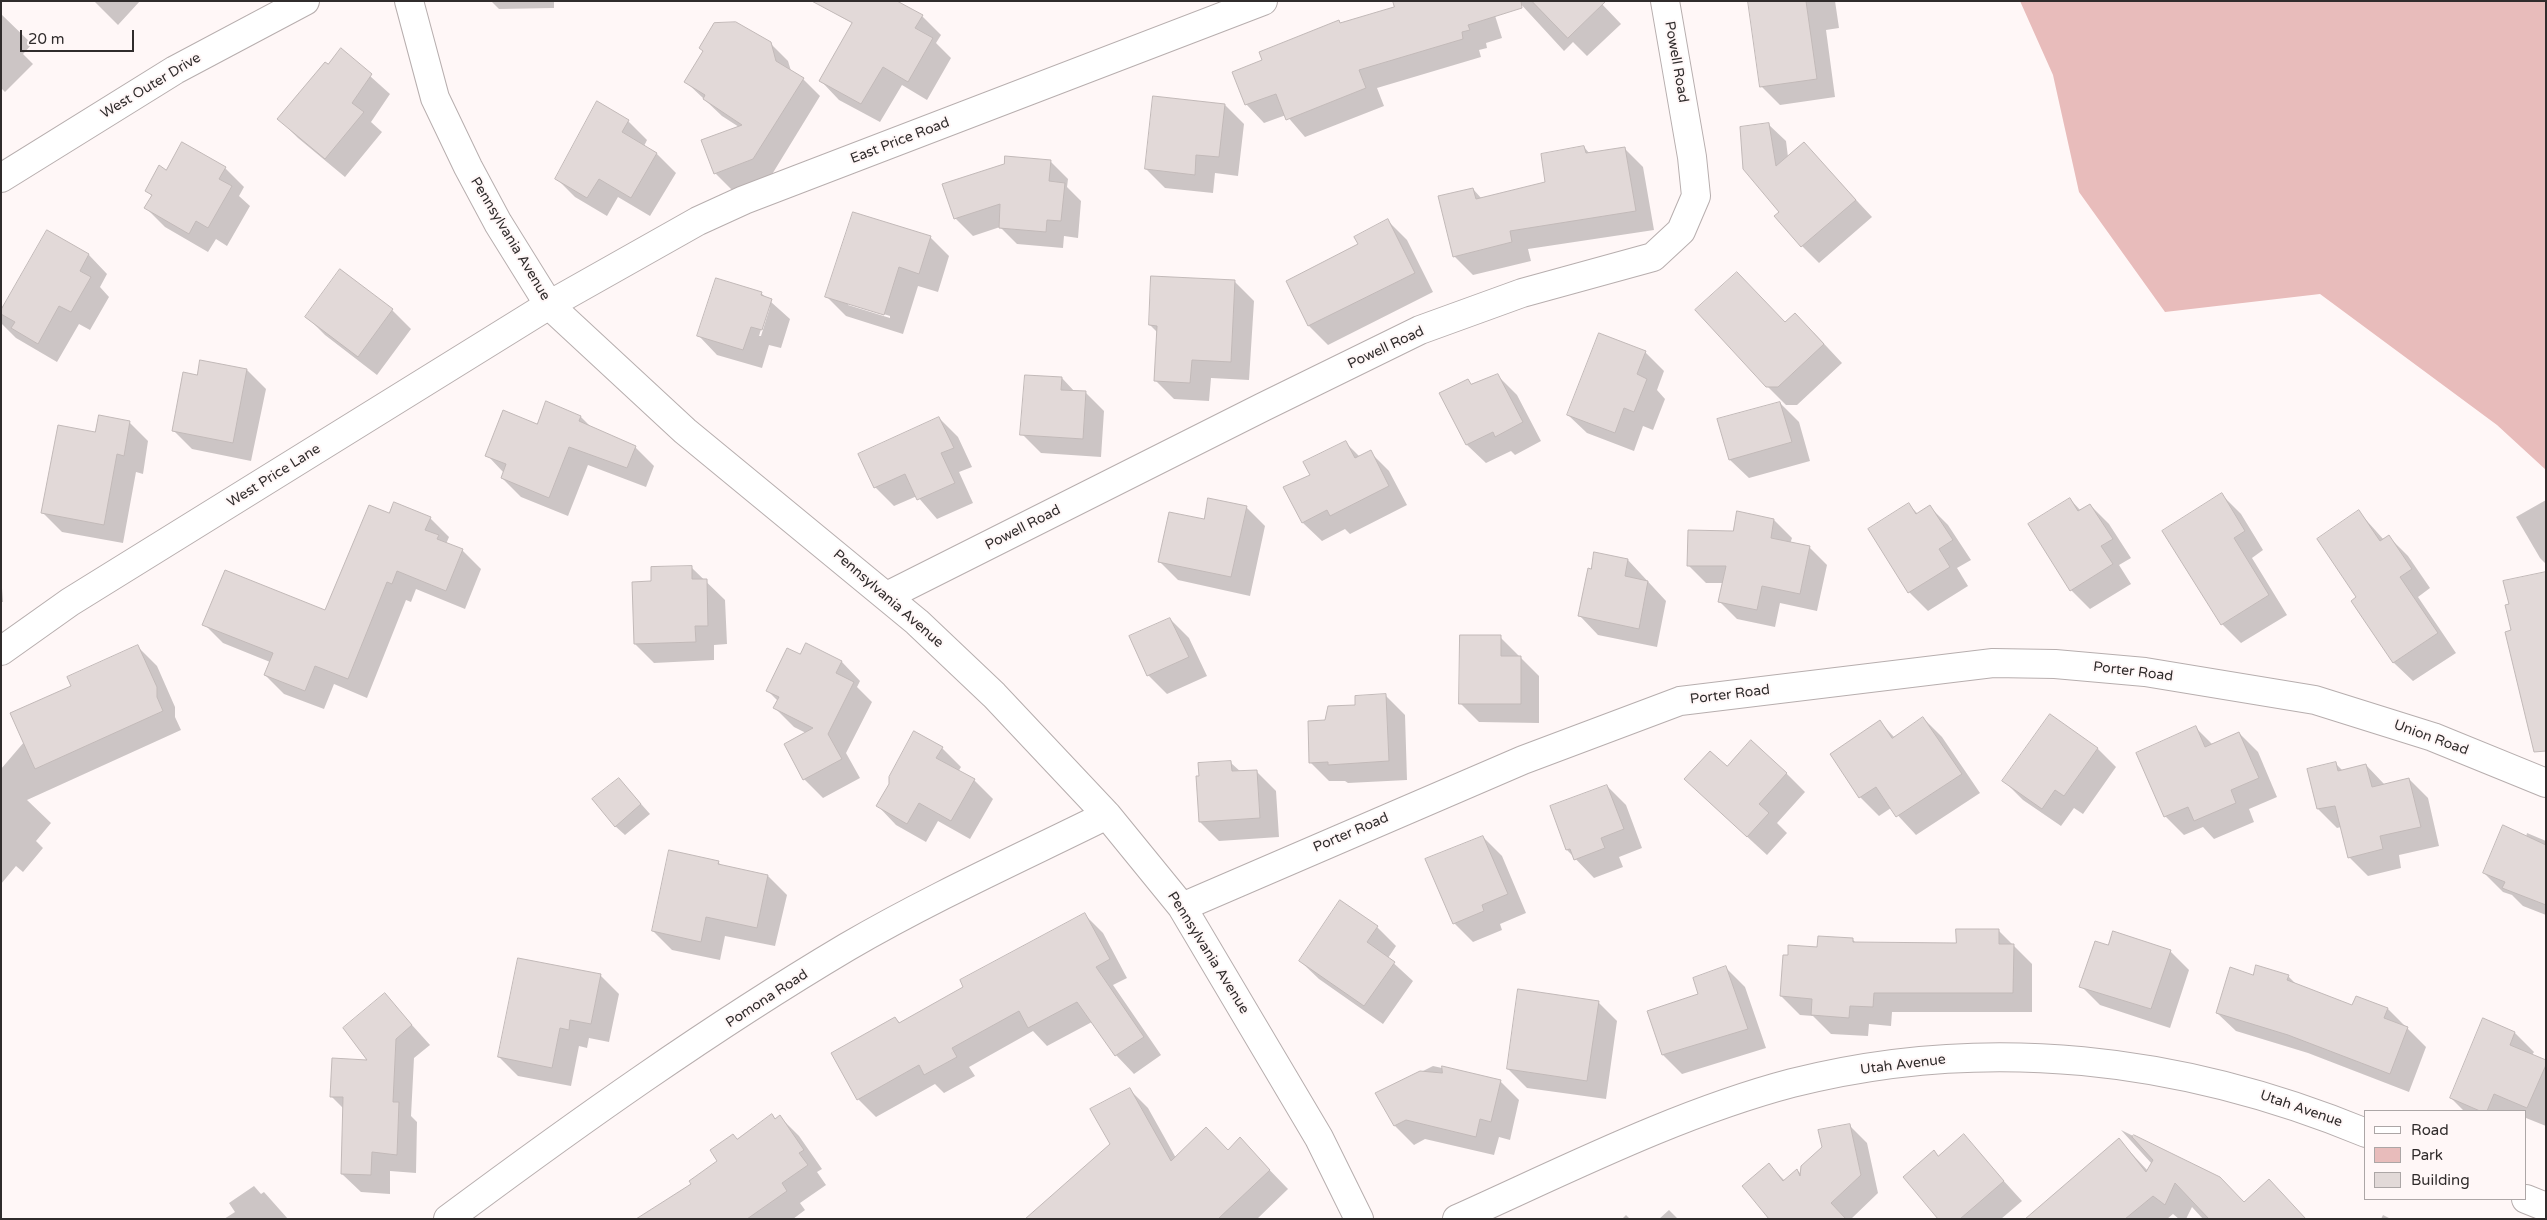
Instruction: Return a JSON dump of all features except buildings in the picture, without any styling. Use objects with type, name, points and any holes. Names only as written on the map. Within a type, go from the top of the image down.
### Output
[{"type":"street","name":"West Outer Drive","points":[[1,178],[175,70],[305,1]]},
{"type":"street","name":"Pennsylvania Avenue","points":[[409,1],[435,98],[468,168],[498,223],[549,305],[685,431],[888,596],[994,695],[1107,815],[1182,907],[1319,1138],[1359,1219]]},
{"type":"street","name":"East Price Road","points":[[549,305],[698,221],[744,200],[1263,1]]},
{"type":"street","name":"Powell Road","points":[[888,596],[1420,330],[1522,293],[1653,257],[1681,231],[1696,196],[1692,157],[1665,1]]},
{"type":"street","name":"West Price Lane","points":[[1,651],[70,602],[549,305]]},
{"type":"street","name":"Porter Road","points":[[1182,907],[1522,760],[1680,702],[1993,663],[2055,664],[2145,672],[2315,700]]},
{"type":"street","name":"Union Road","points":[[2315,700],[2433,736],[2546,783]]},
{"type":"street","name":"Pomona Road","points":[[448,1219],[666,1063],[846,948],[898,918],[1107,815]]},
{"type":"street","name":"Utah Avenue","points":[[1457,1219],[1641,1138],[1753,1095],[1793,1083],[1904,1062],[2003,1056],[2085,1061],[2143,1068],[2210,1081],[2272,1097],[2364,1132]]},
{"type":"street","points":[[2527,1199],[2546,1207]]},
{"type":"green space","points":[[2020,1],[2546,1],[2546,470],[2497,425],[2320,294],[2165,312],[2079,192],[2053,75]]}]
